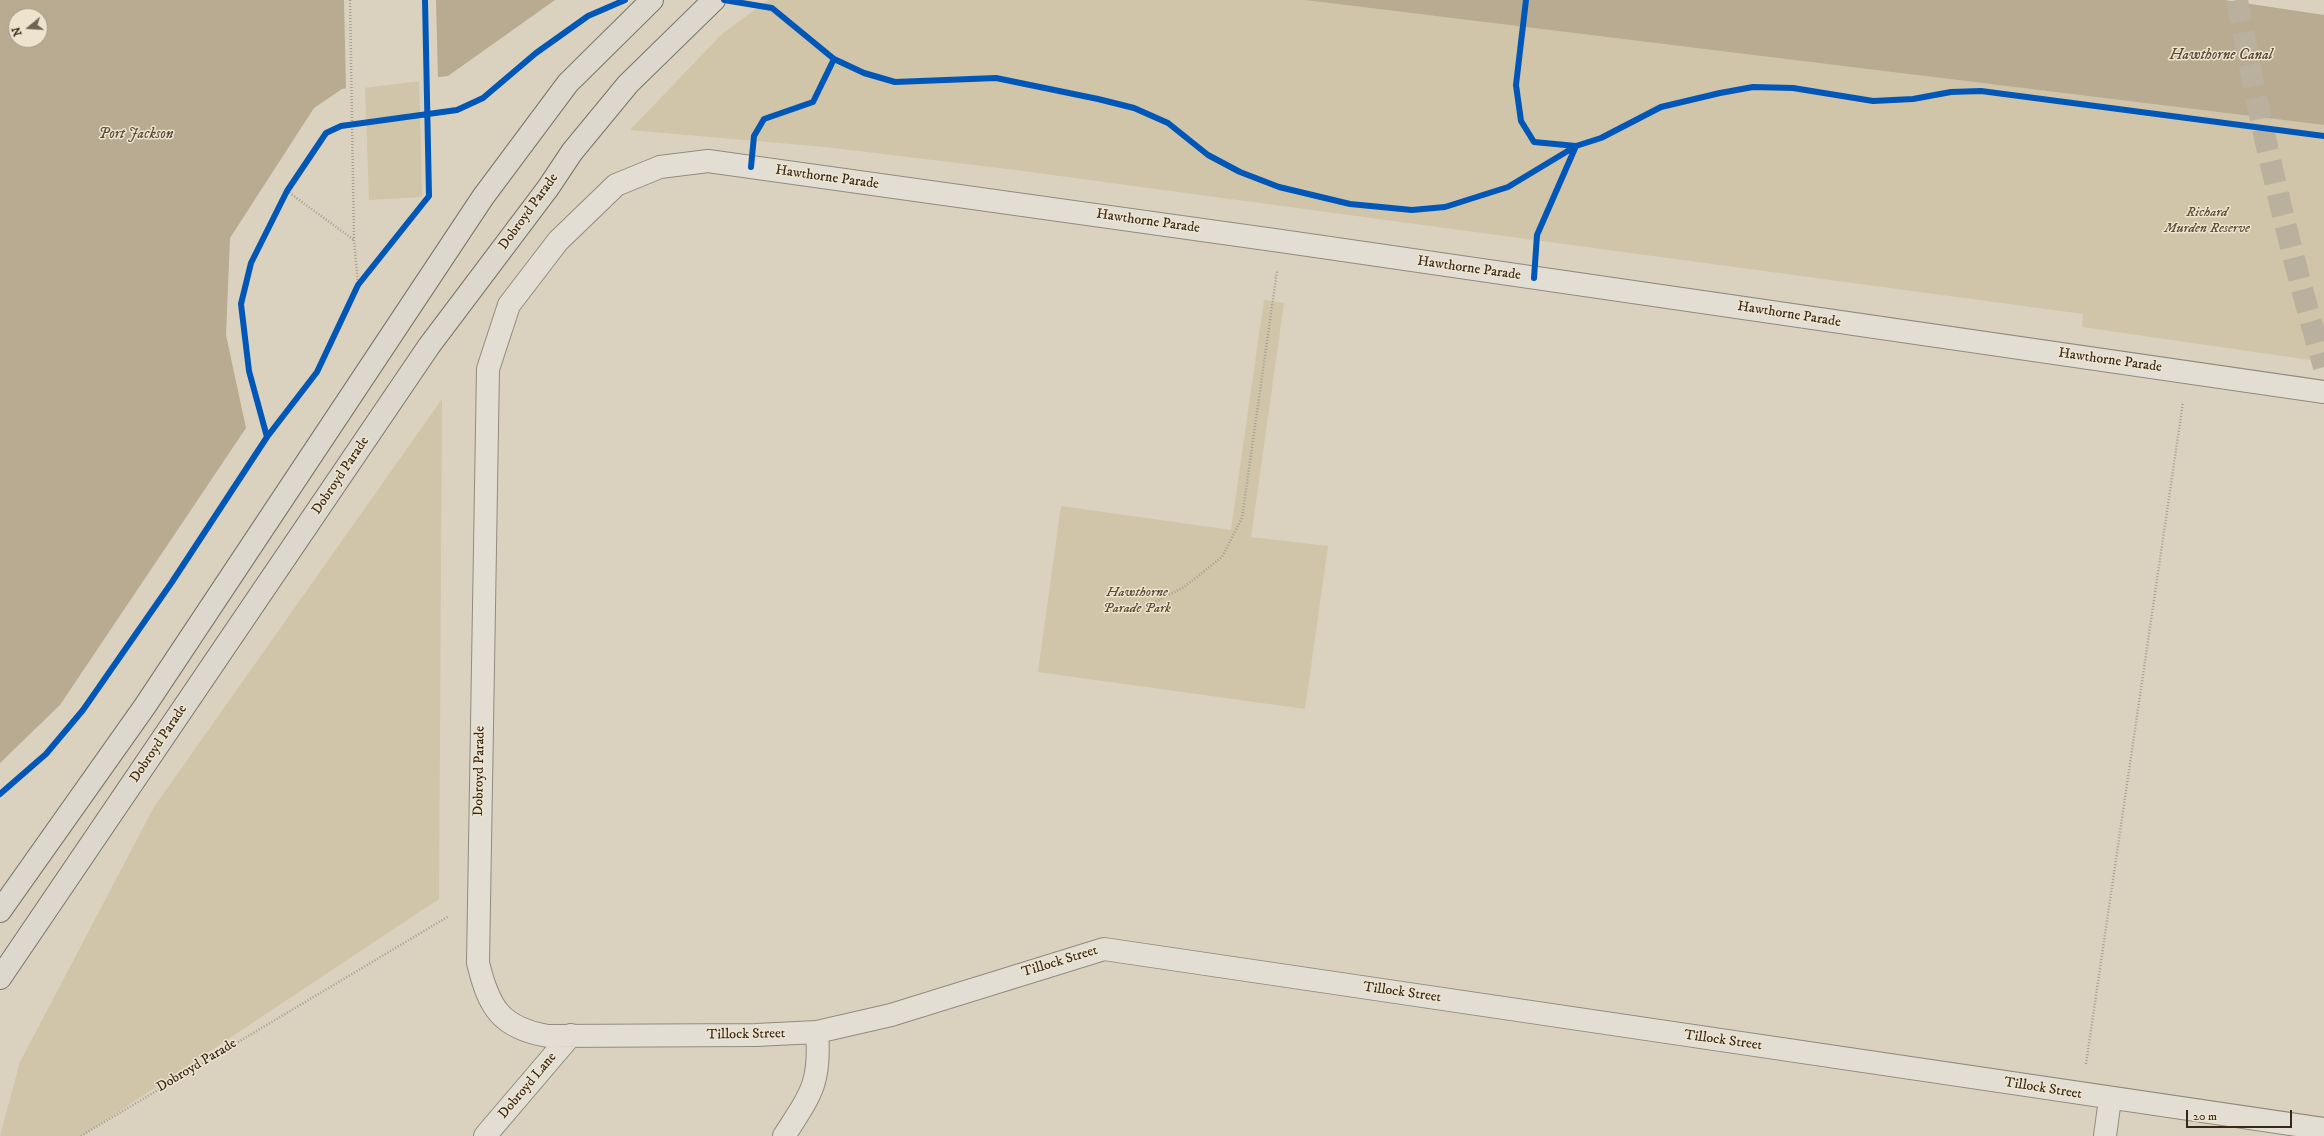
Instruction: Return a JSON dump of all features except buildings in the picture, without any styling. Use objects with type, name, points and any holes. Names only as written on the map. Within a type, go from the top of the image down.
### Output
[{"type":"highway","points":[[0,911],[145,706],[483,198],[568,83],[652,0]]},
{"type":"highway","name":"Dobroyd Parade","points":[[0,978],[429,346],[548,188],[572,152],[628,84],[714,0]]},
{"type":"street","name":"Hawthorne Parade","points":[[708,161],[1281,241],[2324,392]]},
{"type":"street","name":"Dobroyd Parade","points":[[495,1009],[484,987],[478,963],[488,369],[509,305],[558,241],[616,185],[660,167],[708,161]]},
{"type":"street","name":"Tillock Street","points":[[495,1009],[508,1023],[526,1032],[548,1036],[756,1036],[817,1032],[891,1015],[1104,949],[2110,1099],[2324,1129]]},
{"type":"street","points":[[784,1136],[810,1095],[817,1077],[820,1059],[817,1032]]},
{"type":"street","name":"Dobroyd Lane","points":[[485,1136],[571,1035]]},
{"type":"street","points":[[2105,1136],[2110,1099]]},
{"type":"path","points":[[350,0],[355,201],[354,240],[358,285]]},
{"type":"path","points":[[348,125],[356,124]]},
{"type":"path","points":[[284,198],[291,185]]},
{"type":"path","points":[[287,192],[354,240]]},
{"type":"path","points":[[1153,603],[1184,587],[1222,557],[1242,518],[1281,241]]},
{"type":"path","points":[[355,292],[362,279]]},
{"type":"path","points":[[2082,1094],[2188,372]]},
{"type":"green space","points":[[362,0],[417,0],[422,197],[369,200]]},
{"type":"green space","name":"Richard Murden Reserve","points":[[768,0],[1305,0],[2324,125],[2324,362],[2082,327],[2083,314],[1008,169],[825,147],[630,130],[722,34]]},
{"type":"green space","name":"Hawthorne Parade Park","points":[[1264,300],[1284,303],[1251,537],[1328,546],[1305,709],[1038,672],[1061,506],[1231,530]]},
{"type":"green space","points":[[442,399],[439,899],[82,1136],[0,1136],[20,1062],[154,807]]},
{"type":"water","name":"Port Jackson","points":[[0,0],[555,0],[448,76],[342,89],[314,108],[230,238],[226,335],[246,428],[60,705],[0,763]]},
{"type":"water","name":"Hawthorne Canal","points":[[1305,0],[2224,0],[2324,15],[2324,125]]},
{"type":"pier","points":[[344,0],[436,0],[438,79],[346,90]]},
{"type":"tunnel","points":[[2237,0],[2255,92],[2276,184],[2298,276],[2324,367]]},
{"type":"cycle path","points":[[0,794],[46,754],[83,710],[172,582],[267,437],[317,372],[358,285],[429,196],[425,0]]},
{"type":"cycle path","points":[[267,437],[249,371],[241,304],[251,263],[287,191],[326,133],[341,126],[457,110],[483,98],[536,53],[588,16],[625,0]]},
{"type":"cycle path","points":[[724,0],[772,8],[834,59],[864,73],[895,82],[996,78],[1098,99],[1134,108],[1168,123],[1208,155],[1240,172],[1279,187],[1350,204],[1412,210],[1445,207],[1508,187],[1576,146],[1601,138],[1661,107],[1753,87],[1793,88],[1873,101],[1913,99],[1951,92],[1981,91],[2324,136]]},
{"type":"cycle path","points":[[1526,0],[1516,85],[1521,121],[1534,142],[1576,146]]},
{"type":"cycle path","points":[[751,167],[754,136],[764,119],[813,102],[834,59]]},
{"type":"cycle path","points":[[1534,278],[1537,235],[1576,146]]}]
